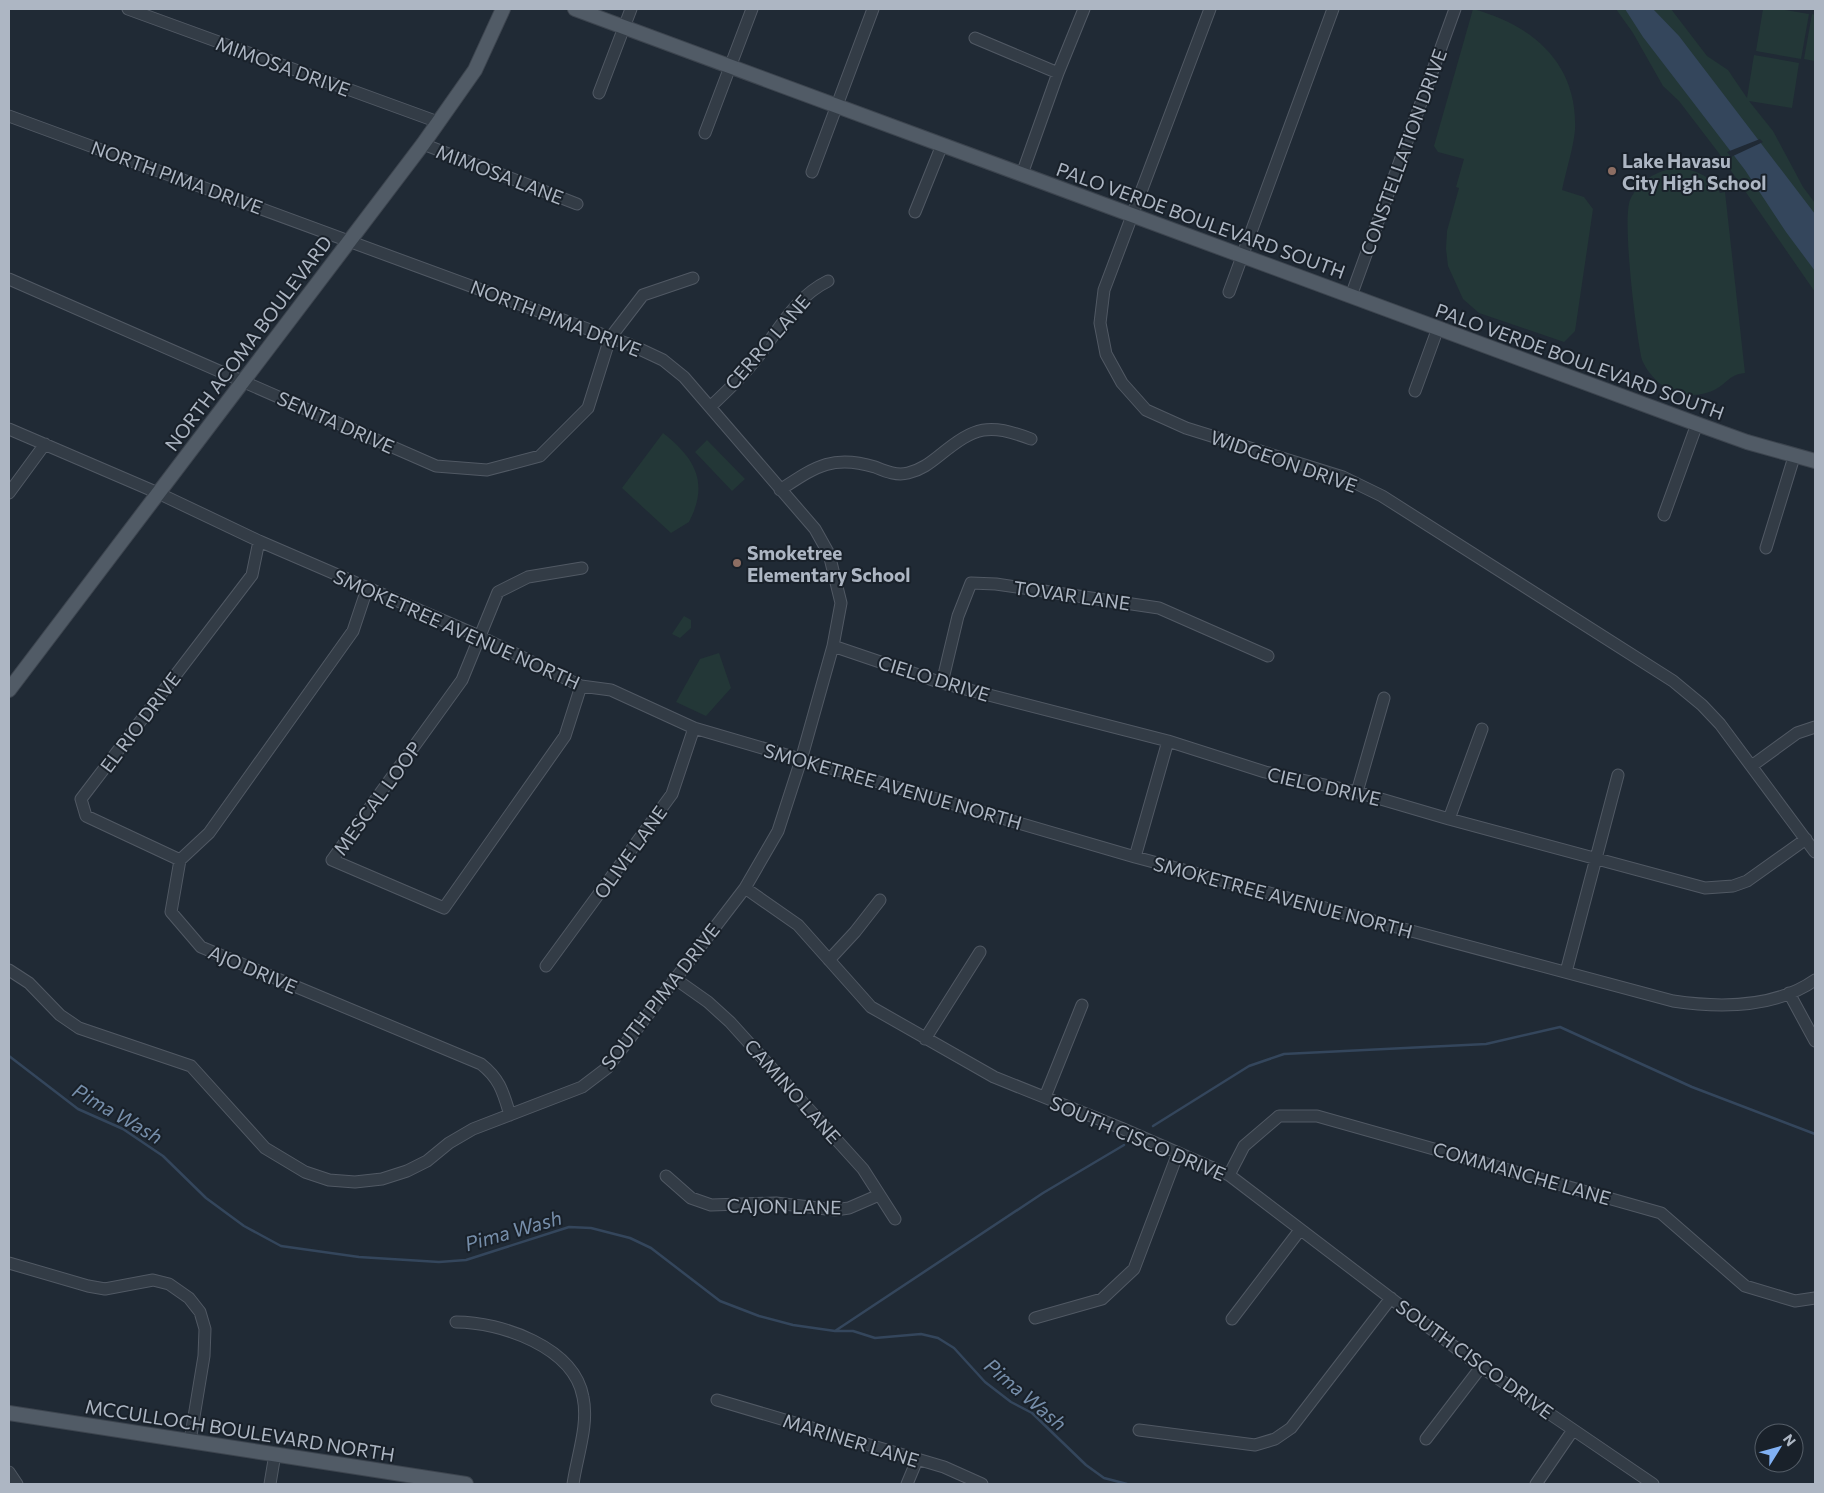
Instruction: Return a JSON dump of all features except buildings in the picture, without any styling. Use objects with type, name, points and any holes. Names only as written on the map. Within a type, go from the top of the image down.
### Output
[{"type":"main road","name":"NORTH ACOMA BOULEVARD","points":[[9,690],[423,144],[475,70],[503,9]]},
{"type":"main road","name":"PALO VERDE BOULEVARD SOUTH","points":[[575,9],[1697,424],[1794,457],[1815,461]]},
{"type":"main road","name":"MCCULLOCH BOULEVARD NORTH","points":[[9,1413],[274,1454],[423,1481],[466,1484]]},
{"type":"street","name":"MIMOSA DRIVE","points":[[128,9],[438,122]]},
{"type":"street","points":[[600,93],[631,9]]},
{"type":"street","points":[[705,133],[752,9]]},
{"type":"street","points":[[812,172],[873,9]]},
{"type":"street","points":[[1022,174],[1058,73],[1084,9]]},
{"type":"street","name":"WIDGEON DRIVE","points":[[1210,9],[1104,290],[1100,323],[1106,354],[1122,383],[1146,410],[1186,428],[1343,478],[1382,496],[1673,681],[1720,724],[1753,765],[1815,852]]},
{"type":"street","points":[[1229,292],[1333,9]]},
{"type":"street","name":"CONSTELLATION DRIVE","points":[[1351,296],[1455,9]]},
{"type":"street","points":[[975,38],[1058,73]]},
{"type":"street","name":"NORTH PIMA DRIVE","points":[[9,116],[350,240],[644,350],[671,365],[710,407],[815,529],[829,554],[840,603],[833,646],[801,760]]},
{"type":"street","name":"MIMOSA LANE","points":[[423,144],[577,204]]},
{"type":"street","points":[[915,212],[942,144]]},
{"type":"street","points":[[610,338],[643,295],[694,278]]},
{"type":"street","name":"SENITA DRIVE","points":[[9,279],[436,466],[487,470],[540,456],[588,408],[610,338]]},
{"type":"street","name":"CERRO LANE","points":[[710,407],[752,364],[793,308],[807,294],[828,281]]},
{"type":"street","points":[[1416,392],[1438,328]]},
{"type":"street","points":[[1664,515],[1697,424]]},
{"type":"street","name":"SMOKETREE AVENUE NORTH","points":[[9,428],[158,493],[259,542],[479,636],[581,686],[612,690],[694,728],[1135,857],[1673,1001],[1710,1007],[1744,1005],[1789,993],[1815,980]]},
{"type":"street","points":[[780,490],[816,468],[837,461],[850,460],[890,473],[905,474],[920,470],[978,430],[995,428],[1030,438]]},
{"type":"street","points":[[9,493],[46,444]]},
{"type":"street","points":[[1766,548],[1794,457]]},
{"type":"street","name":"EL RIO DRIVE","points":[[180,860],[86,816],[81,799],[252,576],[259,542]]},
{"type":"street","points":[[479,636],[498,592],[528,578],[582,568]]},
{"type":"street","name":"TOVAR LANE","points":[[942,683],[958,616],[971,583],[996,584],[1159,608],[1268,656]]},
{"type":"street","points":[[180,860],[209,832],[353,631],[367,588]]},
{"type":"street","name":"MESCAL LOOP","points":[[479,636],[462,680],[332,860],[444,908],[565,736],[581,686]]},
{"type":"street","name":"CIELO DRIVE","points":[[833,646],[942,683],[1168,741],[1265,772],[1357,792],[1449,819],[1705,888],[1733,886],[1747,882],[1806,839]]},
{"type":"street","points":[[1357,792],[1384,698]]},
{"type":"street","points":[[1753,765],[1798,733],[1815,727]]},
{"type":"street","name":"OLIVE LANE","points":[[546,966],[672,794],[694,728]]},
{"type":"street","points":[[1449,819],[1482,729]]},
{"type":"street","points":[[1135,857],[1168,741]]},
{"type":"street","name":"SOUTH PIMA DRIVE","points":[[9,970],[29,984],[60,1015],[79,1028],[191,1066],[266,1148],[287,1163],[318,1176],[355,1182],[396,1175],[427,1161],[462,1135],[582,1087],[595,1079],[606,1068],[745,888],[778,830],[801,760]]},
{"type":"street","points":[[1566,972],[1618,775]]},
{"type":"street","name":"AJO DRIVE","points":[[180,860],[171,912],[201,947],[481,1064],[493,1073],[500,1084],[510,1115]]},
{"type":"street","name":"SOUTH CISCO DRIVE","points":[[745,888],[798,925],[871,1007],[994,1077],[1229,1175],[1481,1367],[1653,1484]]},
{"type":"street","points":[[829,960],[855,932],[880,900]]},
{"type":"street","points":[[925,1039],[980,952]]},
{"type":"street","name":"CAMINO LANE","points":[[674,978],[708,1002],[730,1022],[856,1162],[895,1219]]},
{"type":"street","points":[[1789,993],[1815,1041]]},
{"type":"street","points":[[1045,1097],[1082,1005]]},
{"type":"street","name":"COMMANCHE LANE","points":[[1229,1175],[1244,1146],[1279,1116],[1318,1116],[1661,1213],[1745,1286],[1795,1301],[1815,1298]]},
{"type":"street","points":[[1034,1318],[1102,1299],[1134,1269],[1178,1153]]},
{"type":"street","name":"CAJON LANE","points":[[666,1176],[691,1198],[711,1206],[776,1203],[834,1210],[849,1208],[879,1195]]},
{"type":"street","points":[[1232,1319],[1300,1230]]},
{"type":"street","points":[[9,1263],[88,1286],[106,1289],[153,1280],[169,1284],[189,1298],[200,1312],[205,1329],[204,1356],[190,1441]]},
{"type":"street","points":[[1139,1430],[1255,1444],[1275,1440],[1291,1428],[1391,1298]]},
{"type":"street","points":[[456,1322],[476,1324],[526,1338],[550,1350],[568,1364],[580,1384],[584,1407],[574,1484]]},
{"type":"street","points":[[1426,1439],[1481,1367]]},
{"type":"street","name":"MARINER LANE","points":[[717,1400],[833,1433],[961,1473],[982,1484]]},
{"type":"street","points":[[1536,1484],[1573,1430]]},
{"type":"street","points":[[270,1484],[274,1454]]},
{"type":"street","points":[[907,1484],[917,1460]]},
{"type":"street","points":[[9,1472],[16,1484]]},
{"type":"green space","points":[[1473,9],[1514,25],[1532,37],[1547,50],[1560,66],[1569,85],[1574,106],[1575,130],[1562,190],[1584,197],[1593,209],[1575,331],[1564,342],[1479,313],[1463,299],[1448,266],[1446,249],[1447,231],[1459,188],[1456,187],[1464,159],[1438,152],[1434,146]]},
{"type":"green space","points":[[1616,9],[1671,9],[1707,56],[1728,70],[1747,98],[1754,55],[1799,63],[1792,108],[1749,101],[1773,131],[1803,187],[1815,203],[1815,292],[1718,152],[1679,101],[1663,86],[1633,33]]},
{"type":"green space","points":[[1763,9],[1779,9],[1809,14],[1801,59],[1756,51]]},
{"type":"green space","points":[[1812,14],[1815,15],[1815,61],[1804,59]]},
{"type":"green space","points":[[1675,168],[1701,174],[1717,187],[1720,193],[1725,192],[1745,373],[1731,378],[1712,391],[1691,395],[1680,394],[1662,385],[1647,370],[1642,360],[1633,304],[1629,253],[1628,212],[1630,200],[1643,182],[1655,174]]},
{"type":"green space","points":[[663,433],[684,452],[691,462],[698,484],[695,508],[689,522],[671,533],[622,488]]},
{"type":"green space","points":[[707,440],[745,479],[732,491],[695,452]]},
{"type":"green space","points":[[684,616],[691,620],[691,628],[680,638],[672,634]]},
{"type":"green space","points":[[719,653],[731,688],[706,716],[676,702],[700,659]]},
{"type":"water","points":[[1625,9],[1653,9],[1679,36],[1815,214],[1815,271],[1786,232],[1745,170],[1643,37]]},
{"type":"pier","points":[[1760,139],[1763,142],[1731,157],[1727,152]]},
{"type":"waterway","points":[[1153,1126],[1249,1066],[1284,1054],[1486,1044],[1560,1027],[1692,1087],[1815,1134]]},
{"type":"waterway","name":"Pima Wash","points":[[9,1056],[78,1109],[123,1129],[163,1156],[206,1198],[244,1226],[281,1246],[359,1257],[439,1262],[466,1260],[569,1227],[591,1228],[630,1238],[651,1248],[720,1301],[759,1316],[793,1325],[835,1331],[853,1331],[875,1338],[921,1334],[938,1338],[954,1348],[985,1382],[1011,1402],[1032,1413],[1086,1465],[1104,1478],[1127,1484]]},
{"type":"waterway","points":[[835,1331],[1043,1193],[1124,1145]]},
{"type":"place","name":"Lake Havasu City High School","points":[[1612,171]]},
{"type":"place","name":"Smoketree Elementary School","points":[[737,563]]}]
